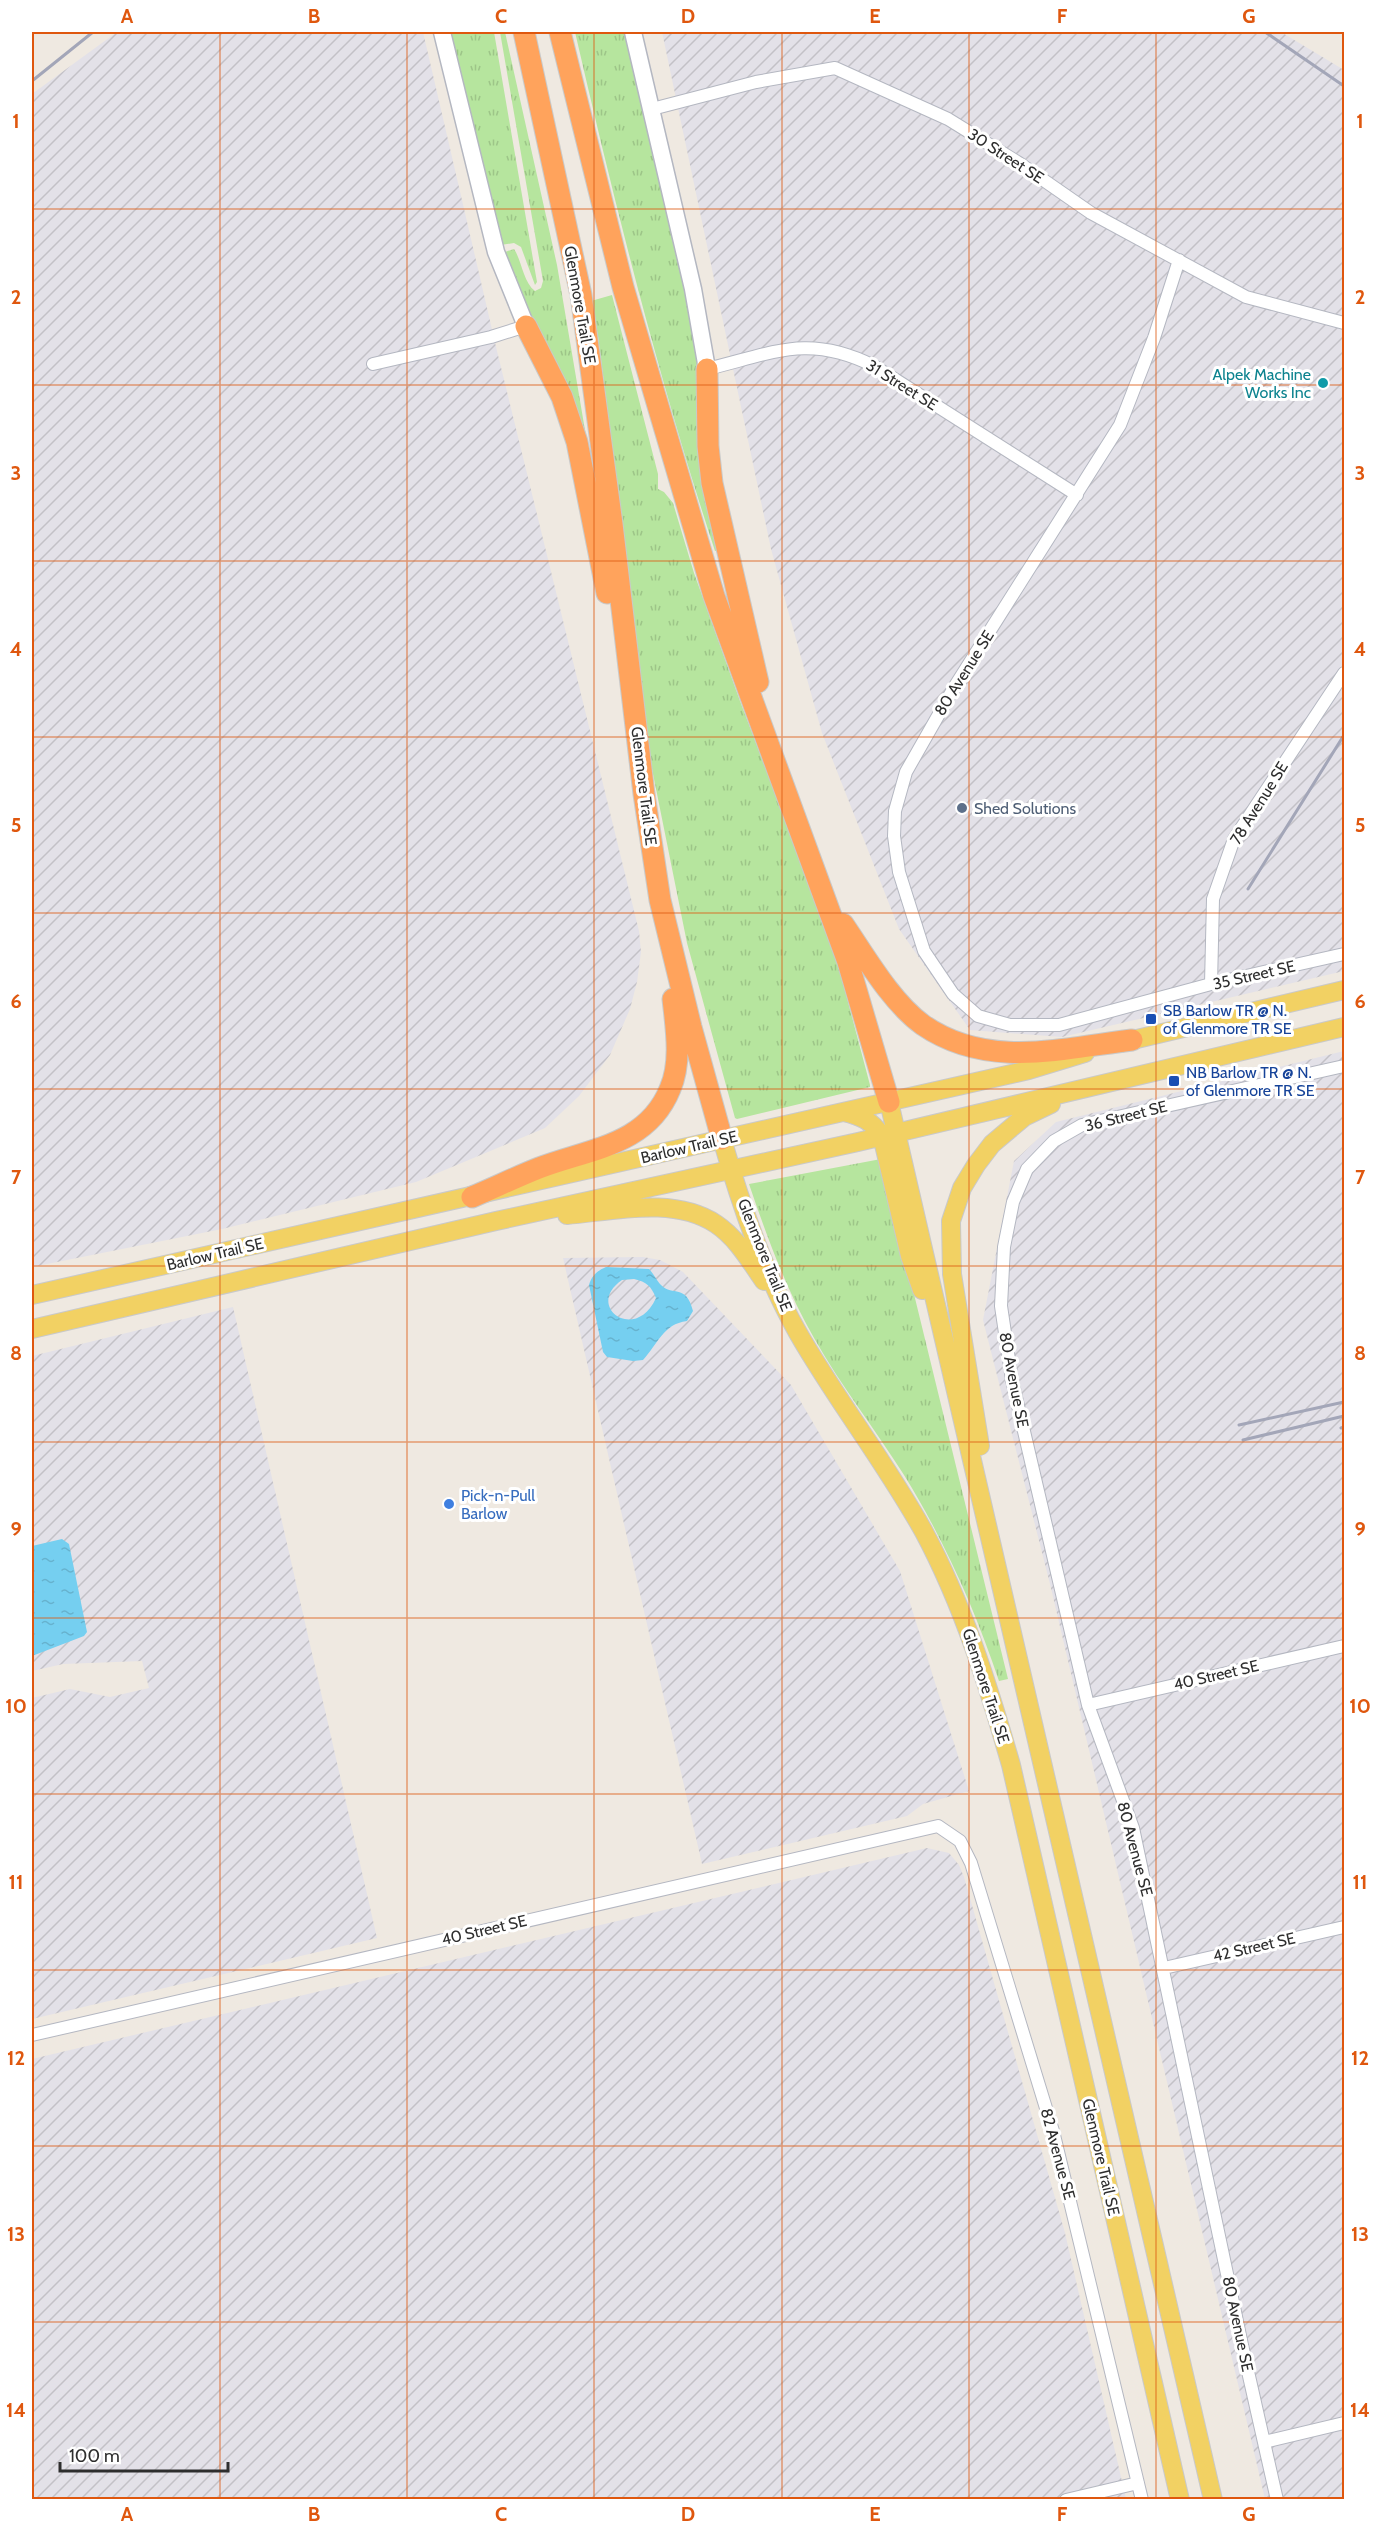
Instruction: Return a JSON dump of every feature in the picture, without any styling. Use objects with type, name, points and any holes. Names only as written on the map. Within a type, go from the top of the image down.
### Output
[{"type":"highway","name":"Glenmore Trail SE","points":[[524,32],[581,295],[654,864],[669,941],[722,1139]]},
{"type":"highway","points":[[560,32],[623,287],[714,596],[849,962],[889,1102]]},
{"type":"highway","points":[[526,326],[562,397],[583,463],[644,794]]},
{"type":"highway","points":[[707,369],[708,446],[716,508],[784,785]]},
{"type":"highway","points":[[826,900],[891,993],[922,1024],[962,1046],[982,1051],[1026,1053],[1132,1040]]},
{"type":"highway","points":[[471,1197],[540,1168],[630,1136],[647,1123],[670,1089],[676,1069],[677,1044],[669,941]]},
{"type":"main road","name":"Barlow Trail SE","points":[[32,1295],[1029,1070],[1132,1040],[1344,990]]},
{"type":"main road","name":"Barlow Trail SE","points":[[32,1329],[496,1221],[889,1135],[1344,1027]]},
{"type":"main road","points":[[988,1528],[985,1475],[952,1274],[951,1221],[962,1188],[992,1144],[1024,1117],[1103,1084]]},
{"type":"main road","points":[[889,1102],[889,1135]]},
{"type":"main road","points":[[843,1112],[873,1123],[889,1135]]},
{"type":"main road","name":"Glenmore Trail SE","points":[[889,1135],[910,1256],[955,1385],[1213,2499]]},
{"type":"main road","name":"Glenmore Trail SE","points":[[722,1139],[774,1286],[797,1332],[820,1370],[871,1445],[924,1533],[958,1606],[985,1673],[1011,1765],[1180,2499]]},
{"type":"main road","points":[[496,1221],[659,1208],[680,1209],[701,1216],[718,1225],[748,1256],[797,1332]]},
{"type":"street","points":[[373,364],[492,337],[526,326],[496,252],[442,32]]},
{"type":"street","points":[[633,32],[693,289],[707,369]]},
{"type":"street","name":"30 Street SE","points":[[652,109],[756,82],[835,68],[948,119],[1019,163],[1091,213],[1246,297],[1344,323]]},
{"type":"street","name":"80 Avenue SE","points":[[1059,1025],[1010,1025],[978,1016],[953,994],[924,951],[899,872],[894,836],[899,792],[910,764],[954,686],[1077,495],[1119,425],[1154,338],[1179,260]]},
{"type":"street","name":"31 Street SE","points":[[707,369],[786,349],[811,347],[834,349],[851,354],[874,366],[1077,495]]},
{"type":"street","name":"78 Avenue SE","points":[[1211,984],[1213,899],[1234,839],[1344,673]]},
{"type":"street","name":"35 Street SE","points":[[1059,1025],[1211,984],[1344,954]]},
{"type":"street","name":"36 Street SE","points":[[1013,1202],[1027,1169],[1054,1141],[1082,1125],[1344,1066]]},
{"type":"street","name":"80 Avenue SE","points":[[1013,1202],[1004,1247],[1001,1306],[1012,1380],[1088,1705],[1133,1828],[1277,2499]]},
{"type":"street","name":"40 Street SE","points":[[1088,1705],[1344,1646]]},
{"type":"street","name":"40 Street SE","points":[[32,2036],[938,1826]]},
{"type":"street","name":"82 Avenue SE","points":[[938,1826],[960,1841],[971,1863],[1047,2109],[1142,2499]]},
{"type":"street","name":"42 Street SE","points":[[1164,1968],[1344,1927]]},
{"type":"street","points":[[1264,2442],[1344,2423]]},
{"type":"street","points":[[1066,2499],[1138,2483]]},
{"type":"shaded area","points":[[117,32],[423,32],[497,351],[639,931],[641,952],[630,1009],[610,1055],[579,1096],[545,1128],[416,1182],[222,1229],[32,1267],[32,94]]},
{"type":"shaded area","points":[[662,32],[1281,32],[1344,70],[1344,971],[1062,1037],[970,1030],[899,929],[822,733],[771,549]]},
{"type":"shaded area","points":[[1344,1051],[1344,2499],[1265,2499],[1050,1584],[983,1320],[1014,1161],[1056,1122]]},
{"type":"shaded area","points":[[643,1257],[660,1260],[683,1272],[791,1385],[900,1571],[969,1791],[923,1804],[907,1816],[702,1864],[563,1258]]},
{"type":"shaded area","points":[[233,1307],[377,1938],[32,2019],[32,1698],[70,1689],[110,1697],[149,1688],[142,1661],[63,1664],[32,1671],[32,1356]]},
{"type":"shaded area","points":[[927,1848],[949,1853],[959,1865],[964,1877],[1065,2233],[1126,2499],[32,2499],[32,2059]]},
{"type":"green space","points":[[448,32],[494,32],[537,282],[535,285],[521,247],[514,243],[501,245]]},
{"type":"green space","points":[[500,32],[505,32],[557,265],[587,442],[505,252],[514,249],[531,287],[535,291],[541,288],[543,281]]},
{"type":"green space","points":[[575,32],[628,32],[691,306],[719,550],[715,551],[657,358],[622,228]]},
{"type":"green space","points":[[612,295],[658,474],[658,489],[664,492],[673,503],[694,573],[740,701],[834,949],[870,1085],[870,1087],[737,1119],[687,943],[651,764],[598,336],[591,301]]},
{"type":"green space","points":[[881,1159],[1008,1679],[999,1681],[958,1575],[919,1500],[835,1373],[804,1319],[778,1262],[749,1184]]},
{"type":"water","points":[[606,1267],[649,1269],[661,1285],[683,1294],[690,1302],[693,1311],[687,1321],[666,1330],[643,1360],[633,1361],[607,1357],[603,1352],[589,1285],[593,1276]],"holes":[[[634,1279],[648,1285],[656,1298],[647,1312],[636,1318],[626,1319],[617,1316],[608,1300],[612,1290],[622,1280]]]},
{"type":"water","points":[[62,1539],[69,1544],[87,1632],[84,1636],[32,1656],[32,1546]]},
{"type":"railway","points":[[32,81],[93,32]]},
{"type":"railway","points":[[1265,32],[1344,86]]},
{"type":"railway","points":[[1248,889],[1344,735]]},
{"type":"railway","points":[[1239,1425],[1344,1402]]},
{"type":"railway","points":[[1243,1440],[1344,1416]]},
{"type":"place","name":"Alpek Machine Works Inc","points":[[1323,383]]},
{"type":"place","name":"Shed Solutions","points":[[962,808]]},
{"type":"place","name":"SB Barlow TR @ N. of Glenmore TR SE","points":[[1151,1019]]},
{"type":"place","name":"NB Barlow TR @ N. of Glenmore TR SE","points":[[1174,1081]]},
{"type":"place","name":"Pick-n-Pull Barlow","points":[[449,1504]]}]
